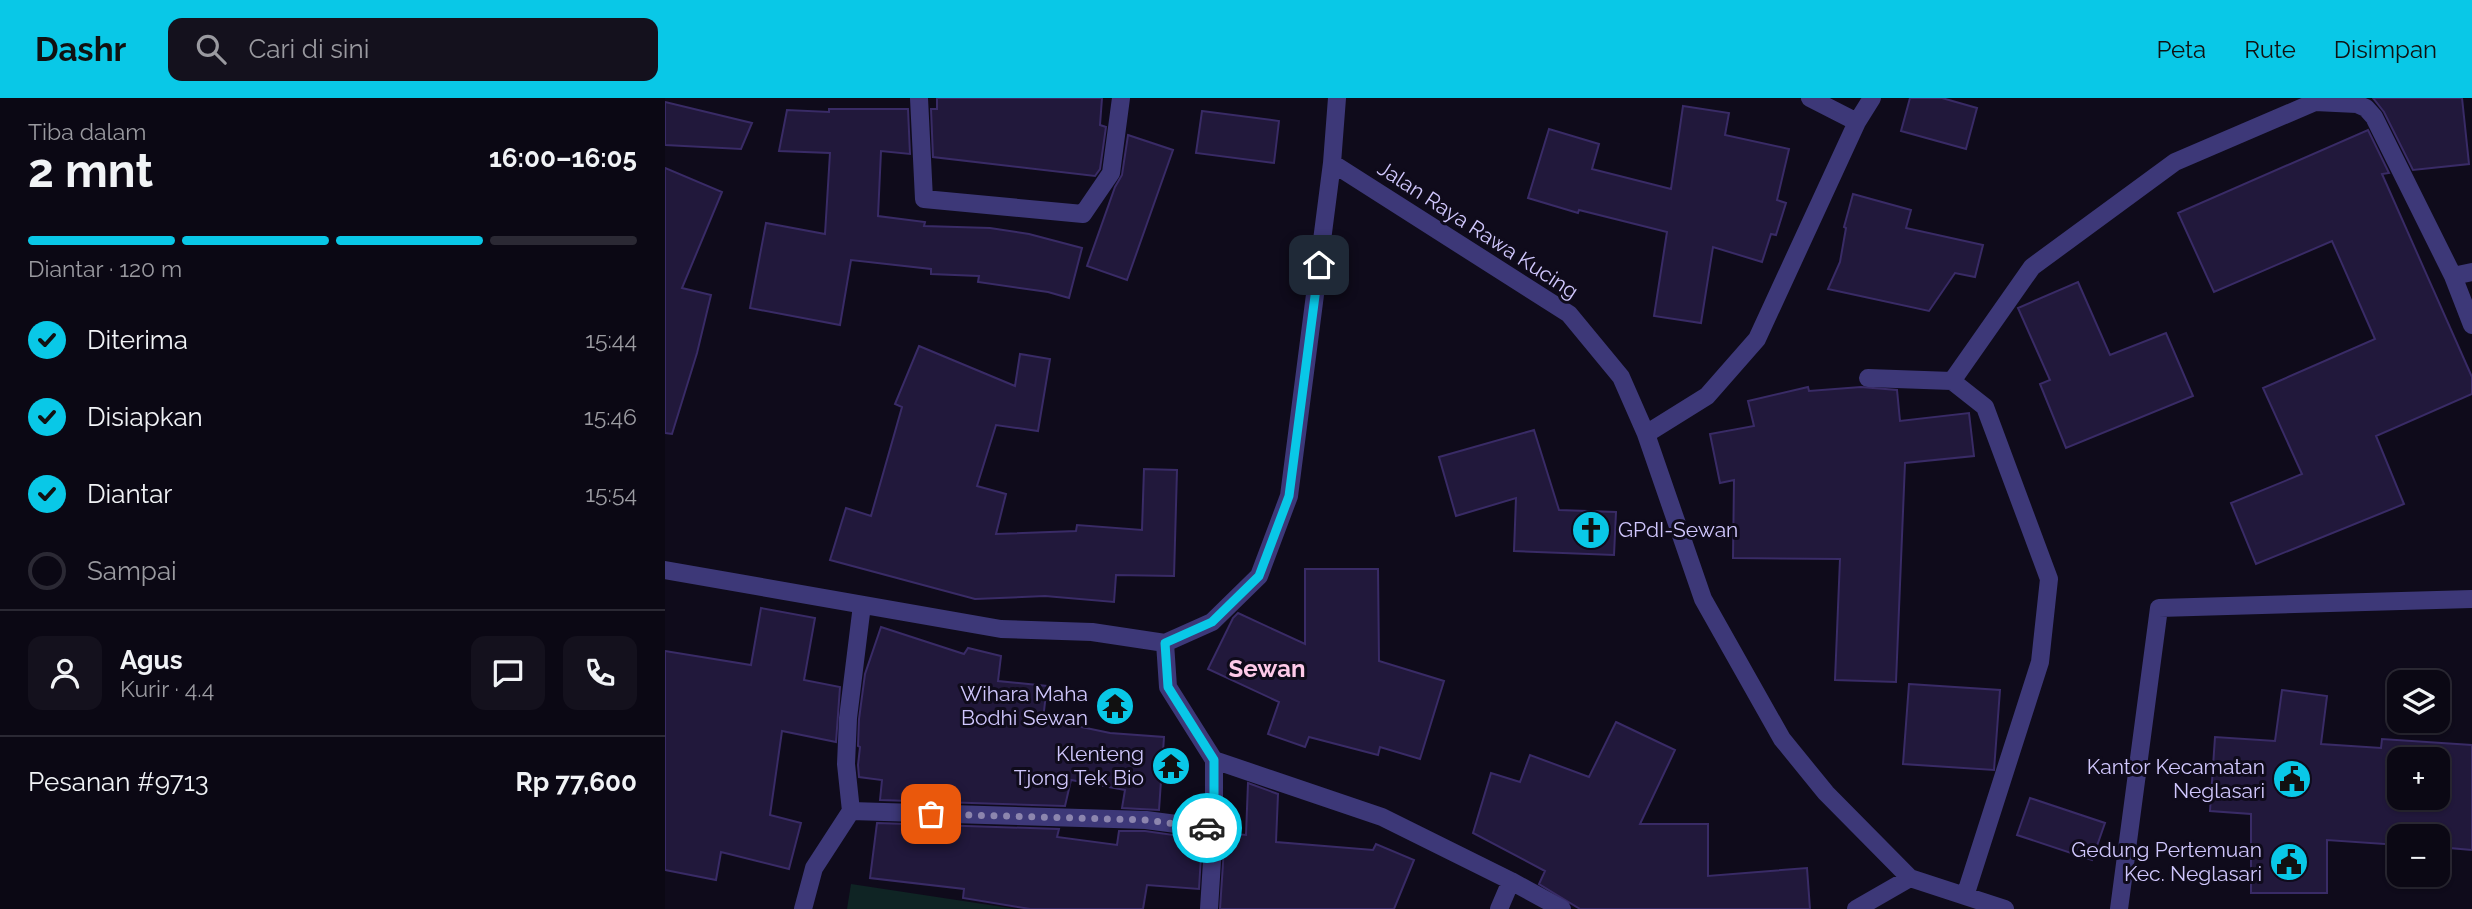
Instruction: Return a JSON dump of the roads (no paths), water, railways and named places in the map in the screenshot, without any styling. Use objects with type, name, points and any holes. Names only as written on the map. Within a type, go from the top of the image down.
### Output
[{"type":"street","points":[[919,98],[924,199],[1083,214],[1111,173],[1121,98]]},
{"type":"street","points":[[665,570],[1001,629],[1092,632],[1165,643],[1212,622],[1259,576],[1289,496],[1332,163],[1337,98]]},
{"type":"street","points":[[1810,98],[1857,122]]},
{"type":"street","points":[[1646,435],[1707,396],[1757,339],[1857,122],[1871,98]]},
{"type":"street","points":[[1952,382],[2032,267],[2175,162],[2315,102],[2357,104],[2366,108],[2374,117],[2453,276],[2472,325]]},
{"type":"street","name":"Jalan Raya Rawa Kucing","points":[[1332,163],[1569,314],[1621,377],[1646,435],[1703,598],[1782,739],[1826,793],[1910,878]]},
{"type":"street","points":[[2453,276],[2472,272]]},
{"type":"street","points":[[1868,378],[1952,382],[1985,407],[2049,579],[2040,662],[1965,896]]},
{"type":"street","points":[[2119,909],[2159,608],[2472,599]]},
{"type":"street","points":[[803,909],[814,868],[851,811],[846,764],[847,730],[862,605]]},
{"type":"street","points":[[1165,643],[1168,687],[1214,760],[1214,829],[1209,909]]},
{"type":"street","points":[[1214,760],[1382,817],[1562,909]]},
{"type":"street","points":[[851,811],[1146,820],[1214,829]]},
{"type":"street","points":[[1856,909],[1910,878],[2005,909]]},
{"type":"street","points":[[1499,909],[1511,881]]},
{"type":"place","name":"GPdI-Sewan","points":[[1591,530]]},
{"type":"place","name":"Wihara Maha Bodhi Sewan","points":[[1115,706]]},
{"type":"place","name":"Klenteng Tjong Tek Bio","points":[[1171,766]]},
{"type":"place","name":"Kantor Kecamatan Neglasari","points":[[2292,779]]},
{"type":"place","name":"Gedung Pertemuan Kec. Neglasari","points":[[2289,862]]},
{"type":"district","name":"Sewan","points":[[1267,669]]}]
